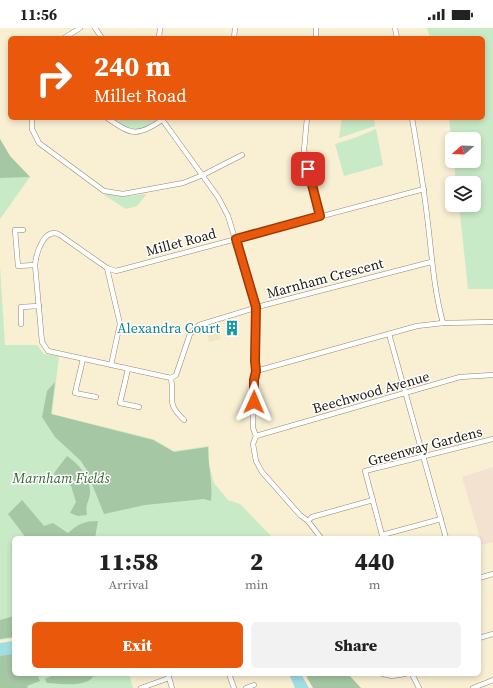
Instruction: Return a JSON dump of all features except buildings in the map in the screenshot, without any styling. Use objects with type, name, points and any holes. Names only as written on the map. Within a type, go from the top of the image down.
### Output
[{"type":"street","points":[[67,36],[80,28]]},
{"type":"street","points":[[32,120],[32,130],[39,143],[104,191],[123,194],[183,183],[203,175],[242,155]]},
{"type":"street","points":[[109,120],[127,131],[140,133],[149,130],[160,120]]},
{"type":"street","points":[[162,120],[203,175],[218,197],[228,216],[256,307],[256,371],[254,380],[253,422],[256,436],[253,444],[254,454],[258,466],[300,515],[308,521],[319,536]]},
{"type":"street","points":[[308,120],[304,150],[320,216]]},
{"type":"street","points":[[412,120],[424,189],[431,262],[437,301],[443,323]]},
{"type":"street","name":"Millet Road","points":[[106,268],[116,271],[424,189]]},
{"type":"street","points":[[24,230],[16,230],[18,266],[36,265]]},
{"type":"street","points":[[112,365],[120,324],[106,268],[55,232],[46,237],[36,254],[42,342],[45,349],[83,359],[172,378],[172,403],[175,412],[184,420]]},
{"type":"street","name":"Marnham Crescent","points":[[172,378],[176,375],[190,334],[199,325],[256,307],[431,262]]},
{"type":"street","points":[[21,324],[21,307],[39,306]]},
{"type":"street","points":[[256,371],[417,326],[443,323],[493,322]]},
{"type":"street","points":[[389,334],[445,536]]},
{"type":"street","points":[[83,359],[75,393],[96,397]]},
{"type":"street","points":[[128,369],[120,403],[140,407]]},
{"type":"street","name":"Beechwood Avenue","points":[[256,436],[406,394],[460,377],[493,375]]},
{"type":"street","name":"Greenway Gardens","points":[[440,518],[382,534],[365,471],[493,439]]},
{"type":"street","points":[[308,521],[312,518],[373,500]]},
{"type":"street","points":[[481,577],[493,574]]},
{"type":"street","points":[[481,637],[493,634]]},
{"type":"street","points":[[141,688],[168,676],[172,688]]},
{"type":"street","points":[[230,676],[234,688]]},
{"type":"street","points":[[413,676],[419,688]]},
{"type":"street","points":[[472,688],[484,685],[493,680]]},
{"type":"street","points":[[246,688],[254,685]]},
{"type":"shaded area","points":[[217,324],[221,339],[209,342],[205,327]]},
{"type":"shaded area","points":[[493,467],[493,542],[482,545],[481,536],[479,536],[462,477]]},
{"type":"green space","points":[[427,28],[493,28],[493,289],[468,289],[460,212],[481,212],[481,176],[455,176],[455,168],[481,168],[481,132],[451,132],[449,120],[485,120],[485,36],[429,36]]},
{"type":"green space","points":[[113,120],[156,121],[145,129],[139,130],[133,130]]},
{"type":"green space","points":[[342,120],[374,120],[375,126],[339,138]]},
{"type":"green space","points":[[376,129],[383,165],[344,176],[335,144]]},
{"type":"green space","points":[[0,139],[10,156],[30,177],[0,219]]},
{"type":"green space","points":[[0,139],[10,156],[30,177],[0,178]]},
{"type":"green space","points":[[105,193],[120,196],[146,195],[137,206],[126,209],[104,195]]},
{"type":"green space","name":"Marnham Fields","points":[[0,266],[5,345],[37,345],[44,354],[59,356],[52,414],[153,439],[174,451],[209,446],[209,465],[214,483],[228,500],[240,504],[271,536],[12,536],[12,638],[0,640]]},
{"type":"green space","points":[[55,382],[51,414],[153,440],[174,452],[208,447],[211,501],[204,499],[145,505],[104,514],[86,469],[81,461],[55,437],[42,417],[47,391]]},
{"type":"green space","points":[[67,456],[80,467],[89,482],[90,493],[87,505],[87,515],[78,516],[70,513],[76,502],[71,486],[65,478],[56,477],[54,473]]},
{"type":"green space","points":[[22,500],[44,526],[53,523],[68,533],[75,527],[82,524],[98,521],[95,536],[24,536],[8,514]]},
{"type":"green space","points":[[12,617],[12,637],[0,639],[0,620]]},
{"type":"green space","points":[[12,653],[12,676],[38,676],[40,681],[27,686],[28,688],[0,688],[0,655]]},
{"type":"green space","points":[[0,654],[12,671],[12,676],[130,676],[133,688],[0,688]]},
{"type":"green space","points":[[52,676],[94,676],[87,681],[75,684],[47,683],[45,679]]},
{"type":"green space","points":[[306,676],[350,676],[361,688],[313,688]]},
{"type":"water","points":[[12,641],[12,654],[0,656],[0,643]]},
{"type":"water","points":[[290,676],[302,676],[309,688],[295,688]]},
{"type":"place","name":"Alexandra Court","points":[[232,328]]},
{"type":"route","points":[[254,402],[254,380],[256,371],[256,307],[236,239],[320,216],[308,169]]}]
